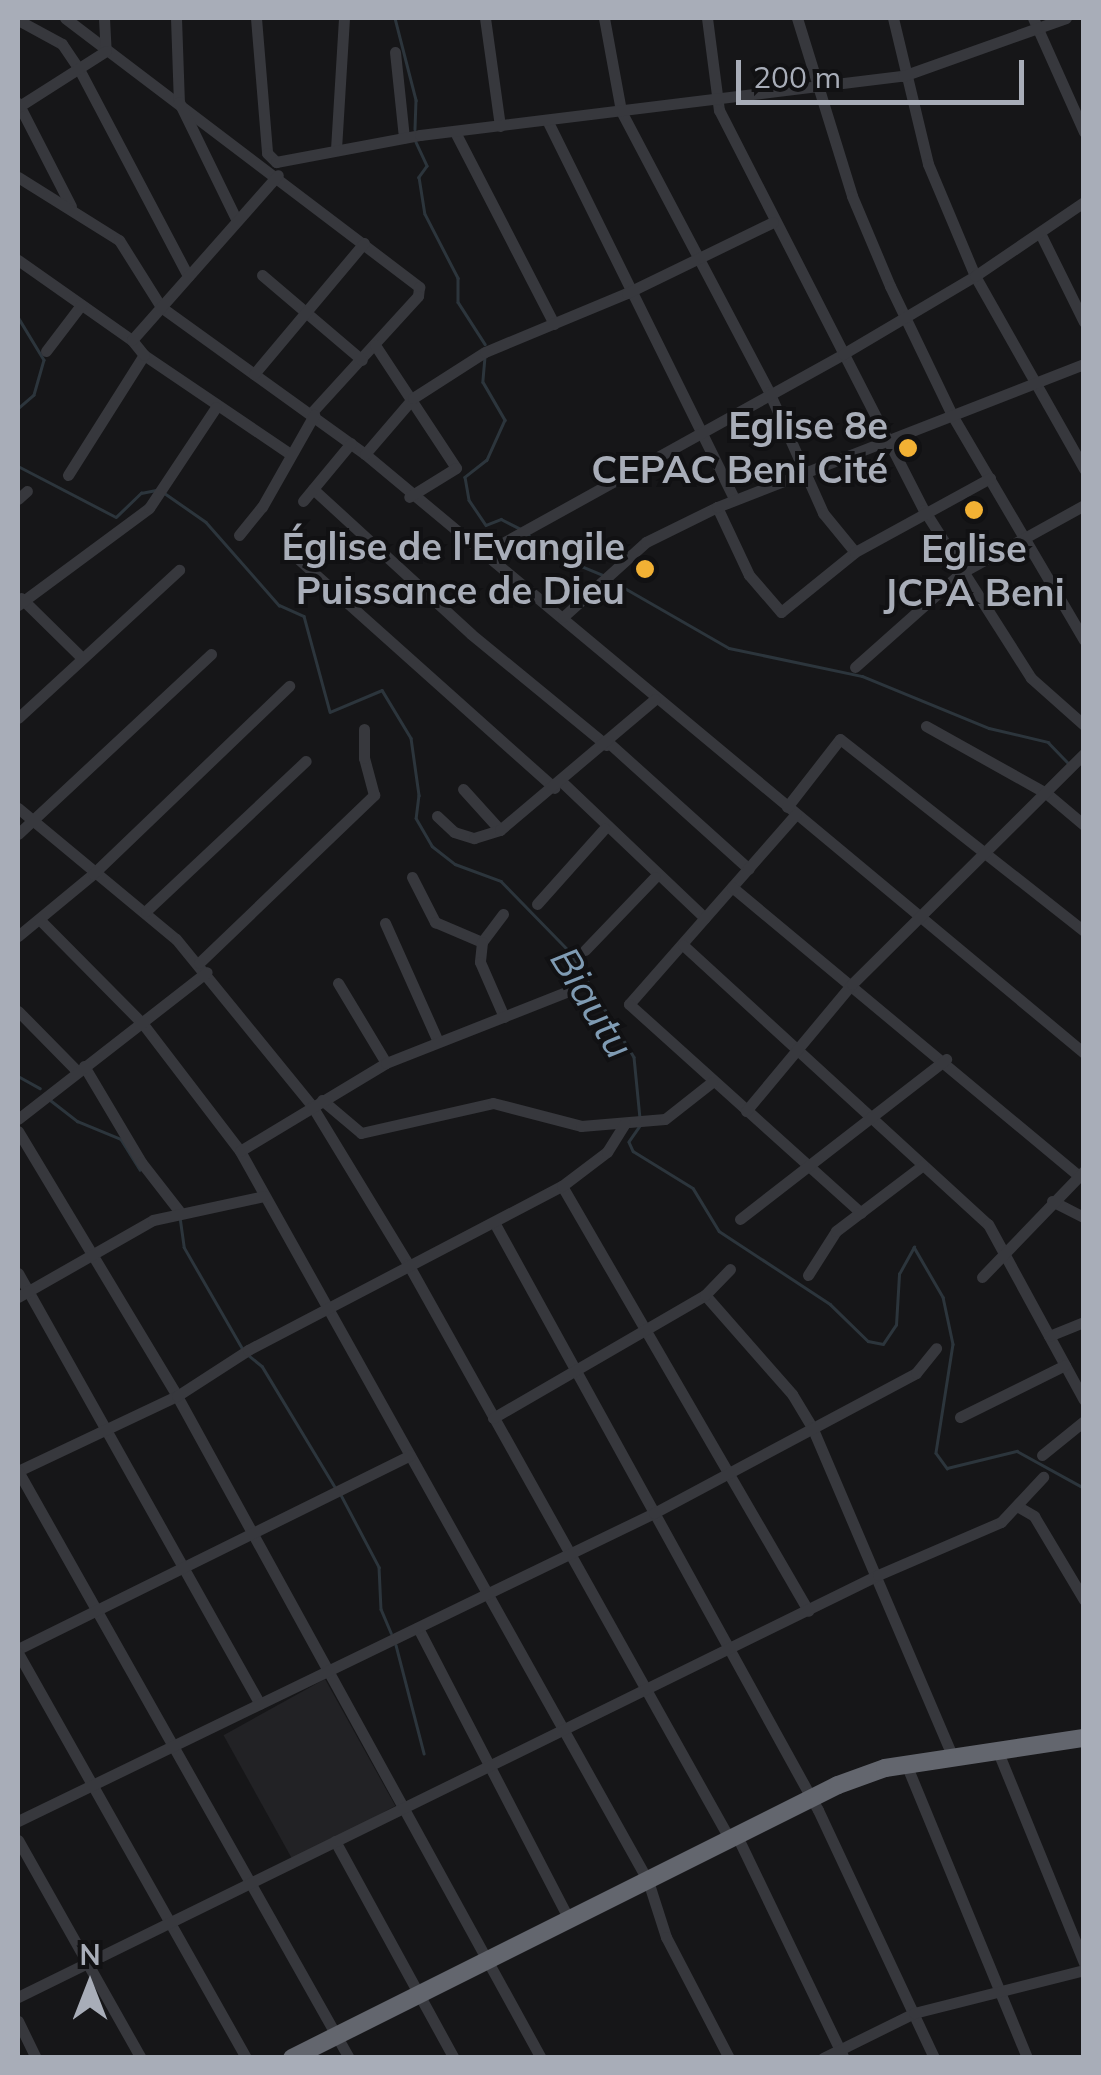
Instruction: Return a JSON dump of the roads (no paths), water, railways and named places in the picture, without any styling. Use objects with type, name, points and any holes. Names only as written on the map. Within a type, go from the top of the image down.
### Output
[{"type":"highway","points":[[292,2058],[810,1797],[906,1764],[1082,1743]]},
{"type":"street","points":[[65,18],[276,169],[419,287],[376,345],[313,414],[262,508],[239,534]]},
{"type":"street","points":[[104,18],[106,50]]},
{"type":"street","points":[[176,18],[179,102],[237,220]]},
{"type":"street","points":[[256,18],[267,152],[276,169]]},
{"type":"street","points":[[336,149],[344,18]]},
{"type":"street","points":[[485,18],[500,126]]},
{"type":"street","points":[[604,18],[622,111],[769,392],[823,513],[855,552]]},
{"type":"street","points":[[706,18],[718,96],[773,222],[924,510],[961,574],[1031,678],[1084,725]]},
{"type":"street","points":[[797,18],[813,83],[852,196],[952,415],[1084,640]]},
{"type":"street","points":[[893,18],[903,76],[928,164],[974,276],[1084,469]]},
{"type":"street","points":[[132,340],[237,220],[276,169],[336,149],[411,137],[548,122],[813,83],[903,76],[1035,22],[1066,18]]},
{"type":"street","points":[[18,20],[62,44],[80,71],[188,276]]},
{"type":"street","points":[[1035,22],[1084,132]]},
{"type":"street","points":[[71,206],[19,105],[80,71],[106,50]]},
{"type":"street","points":[[395,52],[411,137]]},
{"type":"street","points":[[548,122],[627,293],[734,500]]},
{"type":"street","points":[[455,132],[554,324]]},
{"type":"street","points":[[18,177],[71,206],[118,240],[161,307],[365,454],[410,497],[563,617],[655,698],[1084,1052]]},
{"type":"street","points":[[481,555],[698,429],[908,316],[1084,202]]},
{"type":"street","points":[[365,454],[414,398],[485,352],[627,293],[773,222]]},
{"type":"street","points":[[1040,233],[1084,322]]},
{"type":"street","points":[[254,374],[364,242]]},
{"type":"street","points":[[18,260],[132,340],[144,355],[216,407],[289,452]]},
{"type":"street","points":[[262,275],[362,360]]},
{"type":"street","points":[[46,351],[81,306]]},
{"type":"street","points":[[376,345],[456,468],[410,497]]},
{"type":"street","points":[[68,475],[144,355]]},
{"type":"street","points":[[563,617],[605,574],[646,542],[717,507],[887,436],[1084,364]]},
{"type":"street","points":[[82,658],[19,601],[161,493],[216,407]]},
{"type":"street","points":[[303,500],[351,443]]},
{"type":"street","points":[[717,507],[749,575],[782,612],[855,552],[924,510],[990,478]]},
{"type":"street","points":[[313,489],[471,634],[608,744],[749,868]]},
{"type":"street","points":[[855,667],[961,574],[1022,535],[1084,505]]},
{"type":"street","points":[[286,548],[705,918]]},
{"type":"street","points":[[18,718],[179,570]]},
{"type":"street","points":[[18,834],[211,654]]},
{"type":"street","points":[[18,936],[93,874],[289,686]]},
{"type":"street","points":[[437,816],[454,832],[474,838],[500,830],[608,744],[655,698]]},
{"type":"street","points":[[926,726],[1046,793],[1084,825]]},
{"type":"street","points":[[18,1119],[143,1024],[374,795],[364,758],[364,729]]},
{"type":"street","points":[[862,1213],[810,1161],[746,1112],[629,1004],[749,868],[840,739],[1084,931]]},
{"type":"street","points":[[746,1112],[852,984],[1084,754]]},
{"type":"street","points":[[146,912],[306,762]]},
{"type":"street","points":[[463,789],[500,830]]},
{"type":"street","points":[[18,808],[93,874],[146,912],[203,967],[317,1103],[732,1836],[842,2053]]},
{"type":"street","points":[[537,904],[604,829]]},
{"type":"street","points":[[412,877],[434,922],[482,942]]},
{"type":"street","points":[[585,950],[655,877]]},
{"type":"street","points":[[732,886],[1081,1173],[982,1276]]},
{"type":"street","points":[[503,914],[482,942],[480,962],[504,1017]]},
{"type":"street","points":[[40,920],[143,1024],[240,1151],[648,1881],[666,1937],[729,2058]]},
{"type":"street","points":[[385,922],[437,1040]]},
{"type":"street","points":[[683,945],[988,1224],[1006,1248],[1084,1400]]},
{"type":"street","points":[[338,984],[386,1063]]},
{"type":"street","points":[[240,1151],[386,1063],[574,988]]},
{"type":"street","points":[[18,1011],[80,1069],[176,1212]]},
{"type":"street","points":[[740,1219],[870,1113],[946,1059]]},
{"type":"street","points":[[317,1103],[362,1133],[493,1102],[582,1126],[636,1123],[678,1113],[712,1082]]},
{"type":"street","points":[[349,2058],[92,1611],[18,1471],[177,1396],[245,1352],[408,1264],[496,1224],[562,1186],[608,1152],[636,1123]]},
{"type":"street","points":[[18,1131],[177,1396],[249,1533],[542,2058]]},
{"type":"street","points":[[808,1276],[822,1246],[923,1166]]},
{"type":"street","points":[[562,1186],[731,1470],[808,1611]]},
{"type":"street","points":[[23,1294],[176,1212],[264,1196]]},
{"type":"street","points":[[1052,1201],[1084,1217]]},
{"type":"street","points":[[496,1224],[810,1797],[934,2058]]},
{"type":"street","points":[[493,1418],[705,1294],[730,1269]]},
{"type":"street","points":[[18,1273],[23,1294],[260,1704]]},
{"type":"street","points":[[705,1294],[792,1394],[812,1427],[953,1758]]},
{"type":"street","points":[[1049,1336],[1084,1322]]},
{"type":"street","points":[[18,1820],[654,1512],[916,1373],[936,1348]]},
{"type":"street","points":[[960,1417],[1065,1365]]},
{"type":"street","points":[[1042,1455],[1084,1421]]},
{"type":"street","points":[[246,2058],[168,1926],[18,1651],[182,1565],[410,1454]]},
{"type":"street","points":[[18,1997],[878,1575],[1001,1522],[1043,1477]]},
{"type":"street","points":[[1017,1506],[1034,1516],[1084,1600]]},
{"type":"street","points":[[418,1628],[486,1768],[569,1919]]},
{"type":"street","points":[[824,2058],[842,2053],[914,2013],[1084,1966],[998,1752]]},
{"type":"street","points":[[906,1764],[1027,2058]]},
{"type":"street","points":[[18,1840],[141,2058]]},
{"type":"street","points":[[335,1841],[454,2058]]},
{"type":"street","points":[[18,2021],[36,2058]]},
{"type":"waterway","points":[[395,18],[416,100],[415,129]]},
{"type":"waterway","points":[[416,142],[427,166],[419,177],[425,214],[458,278],[458,302],[485,344]]},
{"type":"waterway","name":"Biautu","points":[[18,317],[44,360],[34,395],[18,409]]},
{"type":"waterway","points":[[485,357],[483,382],[505,420],[487,460],[465,477],[469,500],[486,525],[501,519],[521,529]]},
{"type":"waterway","name":"Biautu","points":[[18,466],[116,517],[141,493],[156,490]]},
{"type":"waterway","name":"Biautu","points":[[163,492],[206,522],[279,605],[304,616],[330,712],[382,690],[411,738],[419,795],[416,818],[432,846],[455,864],[501,881],[569,951],[634,1057],[640,1118]]},
{"type":"waterway","points":[[527,534],[547,552],[603,575]]},
{"type":"waterway","points":[[609,579],[729,648],[862,676],[989,728],[1048,742],[1067,762]]},
{"type":"waterway","points":[[18,1076],[40,1088]]},
{"type":"waterway","points":[[49,1099],[77,1121],[121,1139],[140,1170]]},
{"type":"waterway","name":"Biautu","points":[[640,1126],[629,1142],[633,1151],[693,1188],[719,1231],[830,1304],[868,1341],[883,1344],[896,1325],[899,1274],[914,1247],[943,1297],[953,1344],[936,1453],[947,1468],[1017,1451],[1084,1488]]},
{"type":"waterway","points":[[180,1217],[184,1247],[242,1348]]},
{"type":"waterway","points":[[247,1354],[262,1366],[335,1487]]},
{"type":"waterway","points":[[340,1493],[379,1567],[381,1609],[391,1633]]},
{"type":"waterway","points":[[396,1645],[424,1753]]},
{"type":"place","name":"Eglise 8e CEPAC Beni Cité","points":[[908,448]]},
{"type":"place","name":"Eglise JCPA Beni","points":[[974,510]]},
{"type":"place","name":"Église de l'Evangile Puissance de Dieu","points":[[645,569]]}]
